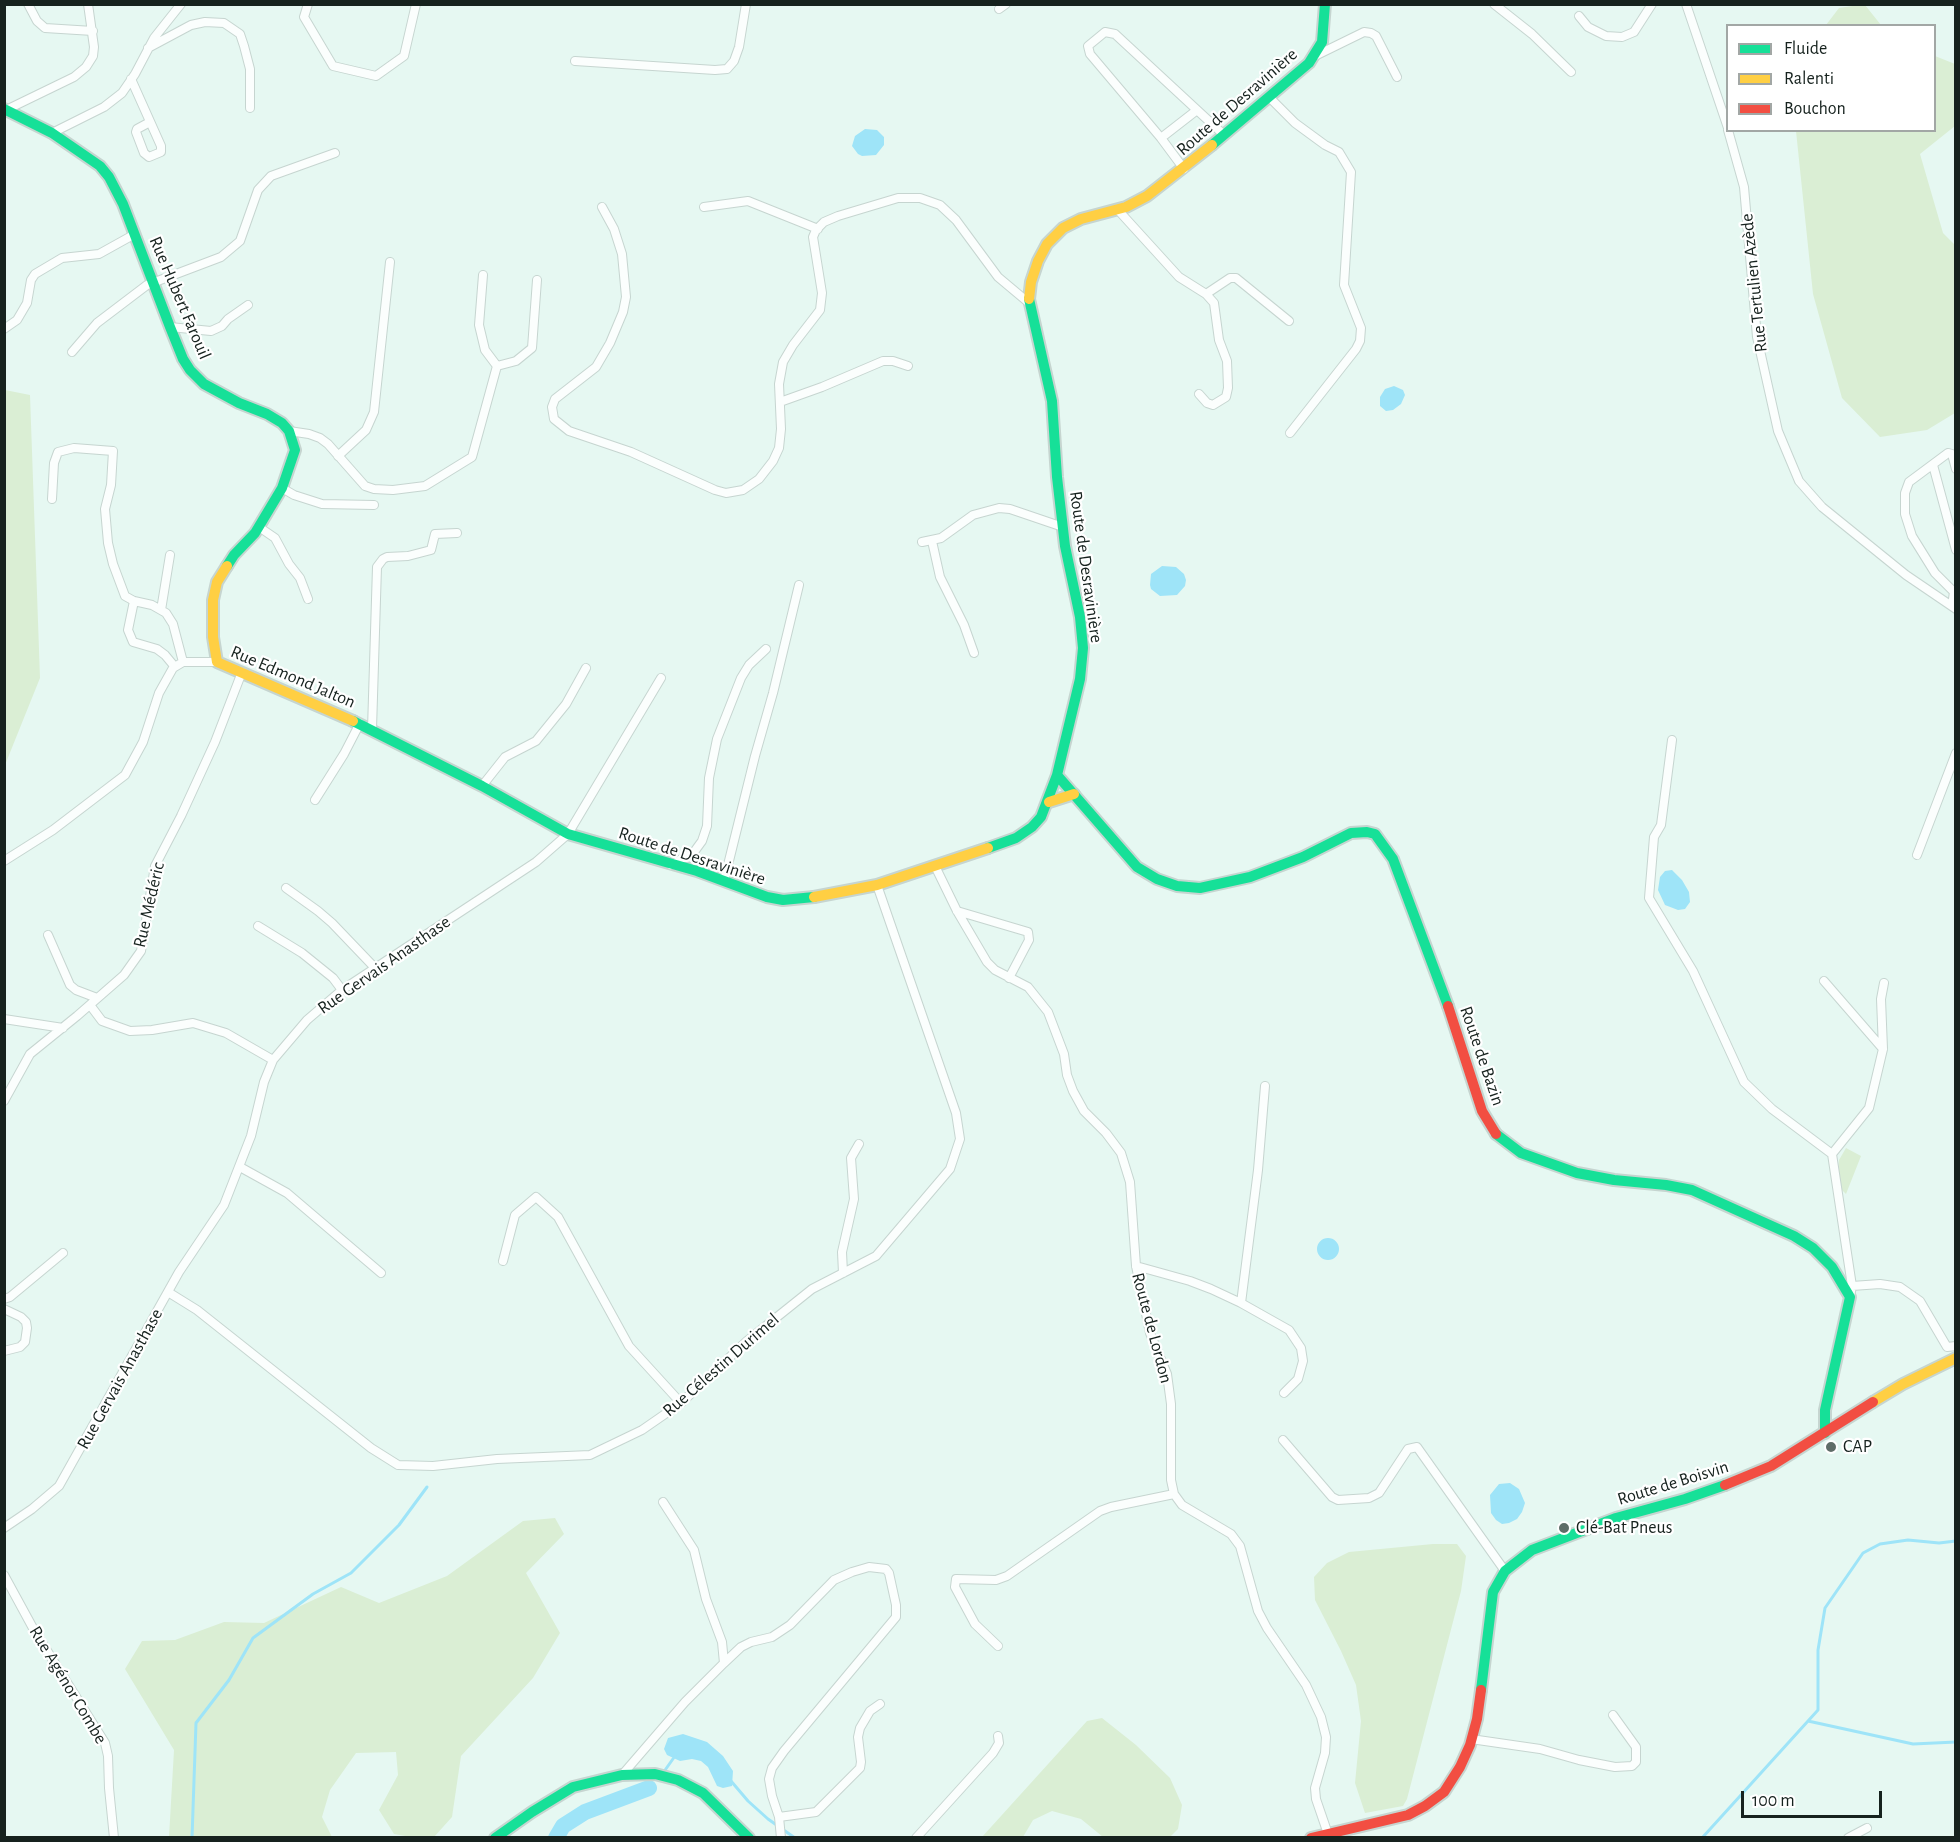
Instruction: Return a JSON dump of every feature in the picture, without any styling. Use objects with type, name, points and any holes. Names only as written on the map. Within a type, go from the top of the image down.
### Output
[{"type":"street","points":[[28,4],[37,21],[45,28],[93,31]]},
{"type":"street","points":[[5,110],[74,76],[86,67],[93,56],[93,31],[88,4]]},
{"type":"street","points":[[52,133],[104,107],[122,93],[148,48],[181,4]]},
{"type":"street","points":[[308,4],[304,16],[333,66],[376,76],[404,56],[416,4]]},
{"type":"street","points":[[575,61],[727,69],[734,61],[739,47],[746,4]]},
{"type":"street","points":[[999,9],[1006,4]]},
{"type":"street","name":"Route de Desravinière","points":[[568,834],[696,871],[767,897],[783,900],[820,896],[877,885],[1016,838],[1032,827],[1041,817],[1057,775],[1080,679],[1083,648],[1080,617],[1063,527],[1052,401],[1029,303],[1031,282],[1038,261],[1047,244],[1063,228],[1081,219],[1118,210],[1147,196],[1184,169],[1310,63],[1322,42],[1325,4]]},
{"type":"street","points":[[1494,4],[1532,34],[1571,72]]},
{"type":"street","points":[[1579,16],[1588,27],[1605,36],[1622,37],[1634,32],[1652,4]]},
{"type":"street","name":"Rue Tertulien Azède","points":[[1686,4],[1726,123]]},
{"type":"street","points":[[148,48],[191,26],[205,22],[224,23],[240,34],[244,46],[250,69],[250,108]]},
{"type":"street","points":[[1184,169],[1161,138],[1090,54],[1088,46],[1105,32],[1115,34],[1224,135]]},
{"type":"street","points":[[1315,56],[1364,32],[1371,33],[1376,36],[1397,77]]},
{"type":"street","points":[[131,79],[150,122]]},
{"type":"street","points":[[1269,97],[1295,123],[1325,145],[1339,152],[1351,172],[1344,285],[1361,328],[1360,340],[1352,355],[1290,433]]},
{"type":"street","name":"Rue Hubert Farouil","points":[[5,110],[52,133],[100,166],[109,177],[123,204],[170,327],[190,370],[204,384],[239,404],[267,414],[282,423],[289,431]]},
{"type":"street","points":[[1161,138],[1197,110]]},
{"type":"street","name":"Rue Tertulien Azède","points":[[1729,132],[1744,187],[1757,337],[1778,431],[1799,481],[1822,507],[1906,575],[1954,607]]},
{"type":"street","points":[[72,352],[97,323],[153,282],[221,257],[240,241],[258,190],[271,176],[335,153]]},
{"type":"street","points":[[602,207],[614,230],[622,254],[626,297],[623,312],[596,368],[555,399],[552,406],[554,420],[569,431],[631,452],[715,490],[734,493],[743,490],[759,479],[773,461],[779,447],[781,429],[779,384],[783,362],[820,310],[822,293],[813,237],[824,222],[897,198],[920,198],[940,205],[956,220],[998,277],[1029,303]]},
{"type":"street","points":[[704,207],[748,201],[818,229]]},
{"type":"street","points":[[1118,210],[1179,277],[1206,294],[1214,303],[1219,340],[1227,361],[1228,388],[1226,397],[1213,405],[1207,403],[1199,394]]},
{"type":"street","points":[[4,329],[17,320],[27,303],[31,280],[35,274],[62,258],[99,254],[135,234]]},
{"type":"street","points":[[338,456],[366,430],[374,412],[390,262]]},
{"type":"street","points":[[483,275],[479,325],[485,350],[497,366]]},
{"type":"street","points":[[1206,294],[1230,278],[1236,278],[1289,321]]},
{"type":"street","points":[[497,366],[516,361],[532,348],[537,280]]},
{"type":"street","points":[[170,327],[211,331],[222,326],[249,304]]},
{"type":"street","points":[[780,402],[883,361],[893,361],[908,366]]},
{"type":"street","points":[[289,431],[320,438],[365,486],[374,489],[411,489],[434,482],[472,457],[497,366]]},
{"type":"street","points":[[217,662],[213,637],[213,600],[217,582],[225,567],[259,527],[282,488],[295,450],[289,431]]},
{"type":"street","points":[[4,861],[53,830],[124,775],[143,742],[159,693],[175,667],[183,662],[173,624],[161,610],[152,604],[134,601],[125,596],[108,543],[105,509],[111,485],[113,451],[74,448],[58,452],[54,463],[52,499]]},
{"type":"street","points":[[1954,607],[1954,592],[1935,573],[1912,536],[1905,514],[1905,493],[1909,482],[1950,452],[1956,469]]},
{"type":"street","points":[[1933,465],[1956,550]]},
{"type":"street","points":[[282,488],[294,495],[322,504],[374,505]]},
{"type":"street","points":[[922,542],[941,538],[973,515],[999,508],[1010,509],[1063,527]]},
{"type":"street","points":[[259,527],[278,543],[289,564],[300,578],[308,599]]},
{"type":"street","points":[[372,729],[377,567],[387,557],[408,556],[431,550],[435,534],[457,532]]},
{"type":"street","points":[[932,541],[940,577],[964,625],[974,653]]},
{"type":"street","points":[[161,610],[170,555]]},
{"type":"street","points":[[724,881],[773,693],[798,585]]},
{"type":"street","points":[[134,601],[128,630],[132,642],[157,649],[175,667]]},
{"type":"street","points":[[671,865],[694,852],[702,841],[707,826],[710,778],[717,739],[741,678],[749,665],[766,649]]},
{"type":"street","name":"Rue Edmond Jalton","points":[[183,662],[217,662],[360,723],[482,786],[568,834]]},
{"type":"street","points":[[482,786],[505,758],[536,741],[566,704],[586,668]]},
{"type":"street","name":"Rue Médéric","points":[[4,1101],[30,1054],[124,975],[141,951],[155,866],[215,742],[242,672]]},
{"type":"street","name":"Rue Gervais Anasthase","points":[[4,1528],[32,1509],[59,1486],[179,1272],[224,1205],[251,1136],[264,1082],[273,1060],[307,1020],[342,990],[536,862],[568,834],[661,678]]},
{"type":"street","points":[[315,800],[344,754],[360,723]]},
{"type":"street","points":[[1672,740],[1661,825],[1654,837],[1649,898],[1693,971],[1744,1082],[1772,1109],[1832,1154],[1852,1286],[1827,1401],[1825,1433]]},
{"type":"street","points":[[1917,855],[1956,753]]},
{"type":"street","name":"Route de Bazin","points":[[1057,775],[1137,867],[1157,879],[1177,886],[1200,888],[1250,877],[1303,857],[1351,833],[1375,834],[1393,859],[1464,1048],[1482,1111],[1492,1130],[1503,1141],[1521,1153],[1561,1167],[1614,1180],[1692,1190],[1794,1236],[1812,1248],[1832,1267],[1850,1298]]},
{"type":"street","points":[[1048,802],[1074,794]]},
{"type":"street","name":"Route de Lordon","points":[[935,866],[957,912],[987,962],[995,970],[1028,987],[1048,1012],[1064,1054],[1067,1075],[1073,1091],[1084,1111],[1106,1133],[1121,1153],[1130,1182],[1136,1266],[1150,1334],[1167,1374],[1171,1404],[1171,1480],[1174,1494]]},
{"type":"street","name":"Rue Célestin Durimel","points":[[168,1292],[198,1310],[371,1448],[398,1465],[433,1466],[497,1459],[590,1455],[642,1430],[681,1403],[747,1341],[812,1289],[876,1256],[950,1169],[960,1139],[957,1113],[877,885]]},
{"type":"street","points":[[286,888],[332,922],[376,969]]},
{"type":"street","points":[[957,912],[1028,932],[1029,940],[1009,978]]},
{"type":"street","points":[[258,926],[302,953],[333,978],[342,990]]},
{"type":"street","points":[[48,935],[70,985],[76,990],[98,998]]},
{"type":"street","points":[[1824,981],[1883,1049]]},
{"type":"street","points":[[1832,1154],[1869,1108],[1883,1049],[1881,1006],[1884,983]]},
{"type":"street","points":[[90,1005],[102,1020],[130,1031],[193,1023],[226,1032],[273,1060]]},
{"type":"street","points":[[4,1019],[63,1028]]},
{"type":"street","points":[[1241,1303],[1265,1086]]},
{"type":"street","points":[[843,1273],[842,1252],[854,1199],[851,1158],[859,1144]]},
{"type":"street","points":[[240,1167],[286,1193],[381,1273]]},
{"type":"street","points":[[503,1261],[515,1215],[536,1197],[558,1217],[629,1346],[681,1403]]},
{"type":"street","points":[[4,1299],[10,1297],[63,1253]]},
{"type":"street","points":[[1136,1266],[1190,1281],[1241,1303],[1289,1330],[1301,1348],[1303,1361],[1302,1372],[1298,1379],[1284,1393]]},
{"type":"street","points":[[1852,1286],[1880,1284],[1900,1287],[1920,1301],[1947,1347],[1956,1346]]},
{"type":"street","points":[[4,1309],[21,1317],[26,1322],[27,1328],[25,1342],[20,1347],[4,1352]]},
{"type":"street","name":"Route de Boisvin","points":[[1311,1838],[1408,1815],[1444,1792],[1460,1767],[1477,1719],[1492,1592],[1505,1571],[1532,1550],[1616,1518],[1685,1499],[1744,1479],[1771,1466],[1903,1384],[1956,1358]]},
{"type":"street","points":[[1283,1440],[1332,1497],[1338,1500],[1369,1498],[1379,1493],[1408,1449],[1418,1447],[1505,1571]]},
{"type":"street","points":[[998,1646],[975,1624],[955,1587],[956,1579],[996,1580],[1007,1576],[1100,1511],[1174,1494],[1182,1505],[1231,1534],[1240,1546],[1258,1611],[1306,1685],[1321,1717],[1326,1737],[1325,1753],[1315,1788],[1316,1799],[1328,1834]]},
{"type":"street","points":[[663,1502],[694,1550],[706,1599],[722,1642],[724,1663]]},
{"type":"street","points":[[622,1774],[685,1702],[741,1647],[772,1637],[790,1625],[834,1580],[869,1567],[886,1569],[889,1572],[896,1605],[896,1617],[772,1768],[770,1779],[772,1796],[779,1816],[781,1838]]},
{"type":"street","name":"Rue Agénor Combe","points":[[4,1575],[34,1630],[105,1743],[114,1838]]},
{"type":"street","points":[[779,1816],[816,1812],[860,1768],[858,1737],[860,1728],[870,1711],[880,1704]]},
{"type":"street","points":[[1471,1740],[1540,1749],[1615,1767],[1632,1766],[1636,1762],[1636,1747],[1613,1715]]},
{"type":"street","points":[[916,1838],[993,1753],[999,1743],[998,1736]]},
{"type":"street","points":[[495,1838],[573,1787],[622,1774],[655,1774],[678,1779],[703,1793],[749,1838]]},
{"type":"street","points":[[1848,1838],[1867,1828]]},
{"type":"green space","points":[[1865,5],[1880,24],[1827,24],[1839,8]]},
{"type":"green space","points":[[1936,56],[1955,64],[1955,126],[1920,154],[1943,233],[1955,245],[1955,413],[1927,430],[1880,437],[1842,398],[1813,294],[1796,132],[1936,132]]},
{"type":"green space","points":[[5,390],[30,395],[40,678],[5,765]]},
{"type":"green space","points":[[1846,1148],[1861,1156],[1846,1194],[1837,1185],[1837,1175],[1839,1160]]},
{"type":"green space","points":[[555,1518],[564,1534],[526,1573],[560,1633],[533,1678],[461,1756],[452,1817],[434,1837],[394,1834],[379,1810],[398,1775],[396,1752],[356,1753],[330,1790],[322,1817],[332,1837],[169,1837],[174,1750],[125,1669],[142,1641],[175,1640],[224,1622],[264,1623],[341,1587],[379,1603],[447,1576],[523,1521]]},
{"type":"green space","points":[[1457,1544],[1466,1556],[1461,1591],[1407,1799],[1403,1806],[1365,1813],[1355,1783],[1361,1721],[1356,1685],[1315,1600],[1314,1577],[1327,1563],[1349,1552]]},
{"type":"green space","points":[[1102,1718],[1136,1745],[1170,1778],[1182,1805],[1178,1829],[1170,1837],[1103,1837],[1081,1819],[1052,1811],[1033,1820],[1023,1837],[982,1837],[1087,1721]]},
{"type":"water","points":[[865,129],[877,130],[884,137],[884,145],[876,155],[862,156],[852,146],[855,136]]},
{"type":"water","points":[[1394,386],[1403,390],[1405,395],[1401,404],[1393,410],[1386,411],[1380,406],[1380,397],[1385,389]]},
{"type":"water","points":[[1162,566],[1176,567],[1184,574],[1185,586],[1177,595],[1160,596],[1151,589],[1151,574]]},
{"type":"water","points":[[1672,870],[1689,892],[1690,902],[1685,909],[1678,910],[1665,905],[1658,890],[1660,877],[1665,871]]},
{"type":"water","points":[[1328,1238],[1336,1241],[1339,1249],[1336,1257],[1328,1260],[1320,1257],[1317,1249],[1320,1241]]},
{"type":"water","points":[[1510,1483],[1519,1489],[1525,1503],[1517,1519],[1502,1524],[1491,1513],[1490,1495],[1499,1484]]},
{"type":"water","points":[[683,1734],[707,1742],[723,1756],[733,1771],[732,1786],[723,1788],[717,1786],[708,1767],[701,1761],[692,1759],[680,1761],[667,1755],[664,1749],[668,1738]]},
{"type":"waterway","points":[[192,1838],[196,1723],[229,1680],[253,1638],[313,1594],[351,1573],[399,1525],[427,1487]]},
{"type":"waterway","points":[[1702,1838],[1818,1710],[1818,1650],[1825,1608],[1863,1553],[1880,1544],[1908,1540],[1939,1543],[1956,1541]]},
{"type":"waterway","points":[[1808,1721],[1913,1744],[1956,1742]]},
{"type":"waterway","points":[[663,1773],[675,1756]]},
{"type":"waterway","points":[[731,1781],[768,1819],[795,1838]]},
{"type":"waterway","points":[[556,1838],[563,1826],[585,1812],[649,1788]]},
{"type":"traffic: fast","points":[[1212,145],[1309,63],[1322,42],[1325,4]]},
{"type":"traffic: fast","points":[[4,109],[52,133],[100,166],[109,177],[123,204],[170,327],[190,370],[204,384],[239,403],[267,414],[282,423],[289,431],[295,450],[282,488],[255,533],[227,566]]},
{"type":"traffic: fast","points":[[988,848],[1016,838],[1032,827],[1041,817],[1057,775],[1080,679],[1083,648],[1080,617],[1065,546],[1057,477],[1052,401],[1029,299]]},
{"type":"traffic: fast","points":[[353,721],[482,786],[568,834],[697,871],[767,897],[783,900],[814,897]]},
{"type":"traffic: fast","points":[[1057,775],[1137,867],[1157,879],[1177,886],[1200,888],[1250,877],[1303,857],[1351,833],[1375,834],[1393,859],[1448,1006]]},
{"type":"traffic: fast","points":[[1496,1134],[1521,1153],[1577,1173],[1692,1190],[1794,1236],[1813,1248],[1832,1267],[1850,1297],[1825,1410],[1825,1433]]},
{"type":"traffic: fast","points":[[1481,1690],[1493,1592],[1505,1571],[1532,1550],[1616,1518],[1685,1499],[1725,1485]]},
{"type":"traffic: fast","points":[[495,1838],[573,1787],[622,1775],[655,1774],[678,1780],[703,1793],[749,1838]]},
{"type":"traffic: slow","points":[[1029,299],[1031,282],[1038,261],[1047,244],[1063,228],[1081,219],[1126,207],[1147,196],[1212,145]]},
{"type":"traffic: slow","points":[[227,566],[217,582],[213,600],[213,637],[217,662],[353,721]]},
{"type":"traffic: slow","points":[[1049,802],[1074,794]]},
{"type":"traffic: slow","points":[[814,897],[877,885],[988,848]]},
{"type":"traffic: slow","points":[[1873,1402],[1903,1384],[1956,1358]]},
{"type":"traffic: jam","points":[[1448,1006],[1482,1111],[1496,1134]]},
{"type":"traffic: jam","points":[[1725,1485],[1771,1466],[1873,1402]]},
{"type":"traffic: jam","points":[[1311,1838],[1408,1815],[1444,1792],[1460,1767],[1470,1745],[1481,1690]]},
{"type":"place","name":"CAP","points":[[1831,1447]]},
{"type":"place","name":"Clé-Bat Pneus","points":[[1564,1528]]}]
